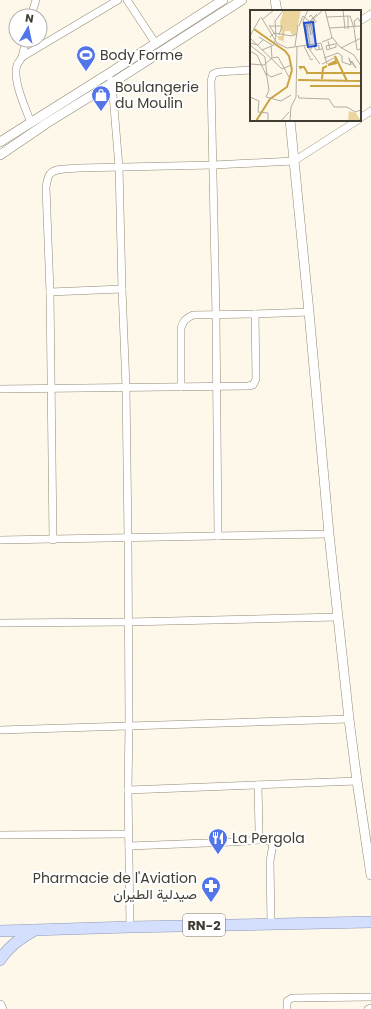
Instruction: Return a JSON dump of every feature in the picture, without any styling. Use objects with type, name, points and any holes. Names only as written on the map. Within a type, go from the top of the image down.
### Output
[{"type":"main road","name":"RN-2","points":[[0,931],[371,922]]},
{"type":"main road","points":[[0,960],[7,950],[18,940],[38,929]]},
{"type":"street","points":[[22,57],[118,0]]},
{"type":"street","points":[[127,0],[156,44]]},
{"type":"street","points":[[0,155],[110,79],[156,44],[223,0]]},
{"type":"street","points":[[0,142],[110,79],[242,0]]},
{"type":"street","points":[[276,0],[277,10]]},
{"type":"street","points":[[361,20],[371,14]]},
{"type":"street","points":[[24,48],[22,57],[17,64],[16,73],[18,85],[31,123]]},
{"type":"street","points":[[218,536],[216,315],[210,81],[213,74],[218,72],[250,70]]},
{"type":"street","points":[[110,79],[119,167],[126,387],[129,726],[128,834],[130,927]]},
{"type":"street","points":[[361,118],[371,111]]},
{"type":"street","points":[[290,121],[329,534],[349,719],[371,875]]},
{"type":"street","points":[[53,540],[50,292],[46,187],[51,173],[57,170],[79,168],[213,165],[294,161],[356,121]]},
{"type":"street","points":[[50,292],[122,289]]},
{"type":"street","points":[[181,387],[181,328],[187,317],[193,315],[309,312]]},
{"type":"street","points":[[0,389],[216,387],[252,385],[256,379],[255,314]]},
{"type":"street","points":[[0,540],[329,534]]},
{"type":"street","points":[[0,623],[128,622],[338,617]]},
{"type":"street","points":[[0,730],[349,719]]},
{"type":"street","points":[[128,790],[357,781]]},
{"type":"street","points":[[258,785],[258,840]]},
{"type":"street","points":[[0,835],[128,834]]},
{"type":"street","points":[[129,846],[258,840],[270,842],[273,844],[270,861],[271,924]]},
{"type":"street","points":[[287,1009],[287,1001],[292,998],[371,996]]},
{"type":"street","points":[[0,1005],[2,1009]]},
{"type":"place","name":"Body Forme","points":[[86,72]]},
{"type":"place","name":"Boulangerie du Moulin","points":[[101,112]]},
{"type":"place","name":"La Pergola","points":[[218,855]]},
{"type":"place","name":"Pharmacie de l'Aviation صيدلية الطيران","points":[[211,903]]}]
